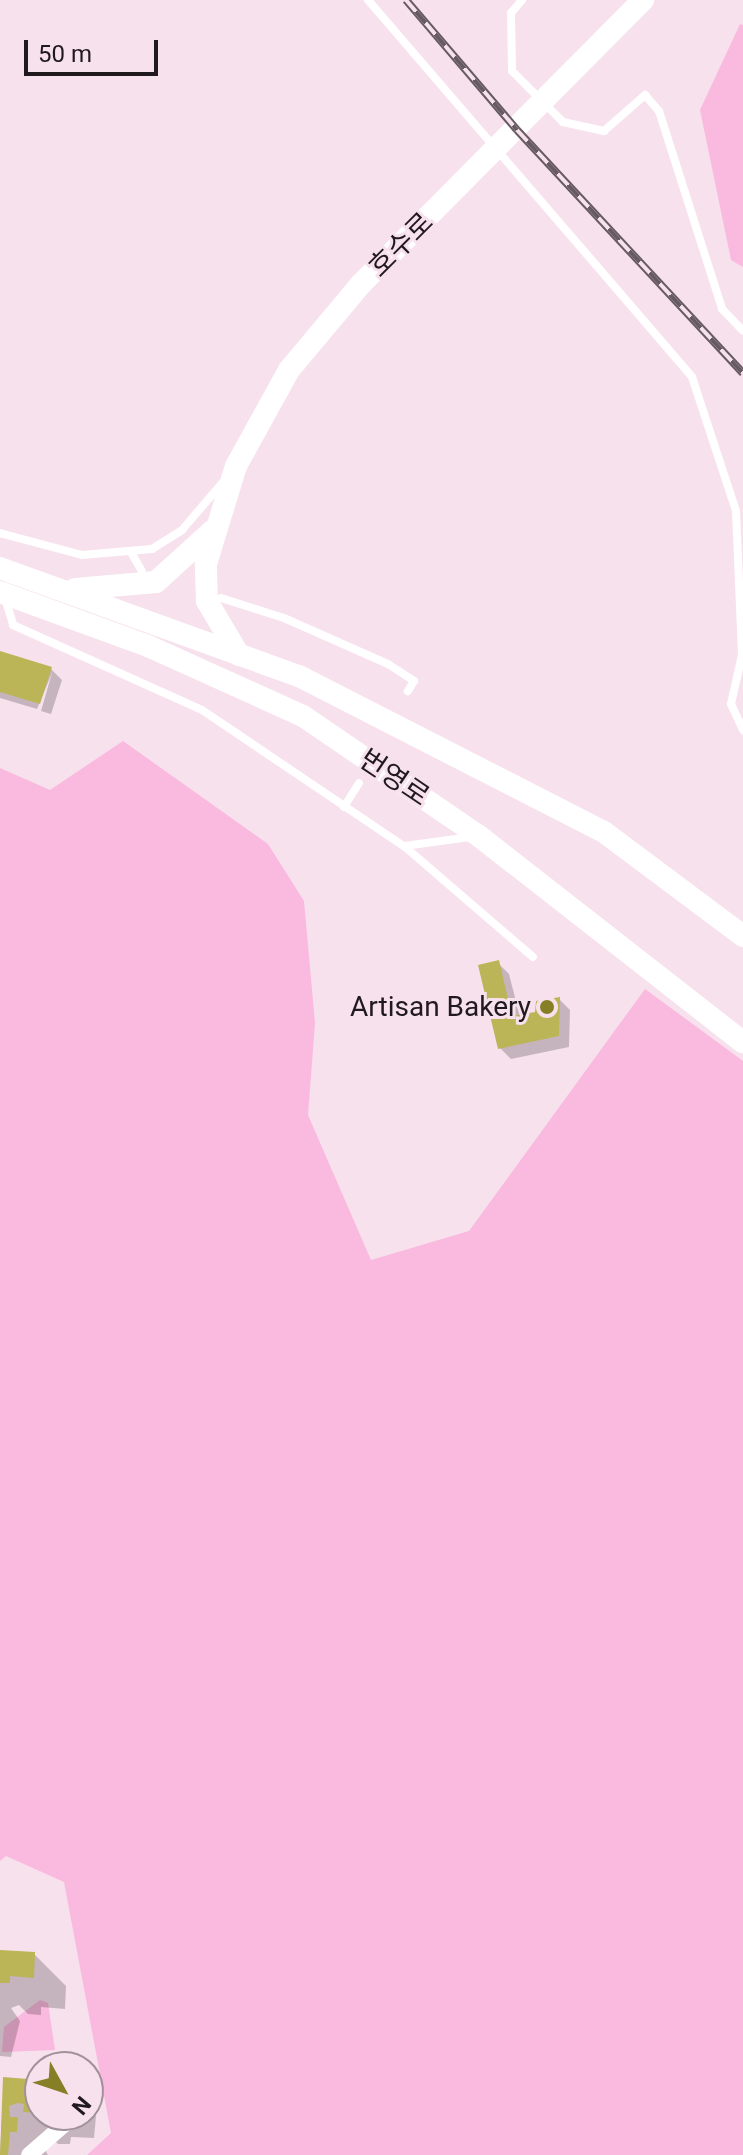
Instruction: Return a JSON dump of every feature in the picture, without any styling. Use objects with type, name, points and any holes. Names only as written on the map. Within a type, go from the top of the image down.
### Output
[{"type":"street","name":"호수로","points":[[239,655],[207,601],[212,530],[236,466],[289,370],[360,285],[560,89],[644,0]]},
{"type":"street","name":"호수로","points":[[57,589],[156,582],[212,530]]},
{"type":"street","name":"번영로","points":[[0,568],[299,676],[604,832],[743,936]]},
{"type":"street","name":"번영로","points":[[2,593],[148,646],[303,716],[479,836],[743,1042]]},
{"type":"street","points":[[29,2155],[57,2131]]},
{"type":"lane","points":[[368,0],[692,377],[736,511],[742,655],[731,704],[743,730]]},
{"type":"lane","points":[[522,0],[511,13],[512,71],[563,122],[604,131],[645,95],[659,111],[722,309],[743,331]]},
{"type":"lane","points":[[0,533],[82,555],[132,554],[152,549],[182,530],[236,466]]},
{"type":"lane","points":[[132,554],[142,571]]},
{"type":"lane","points":[[2,593],[13,625],[202,710],[404,846],[533,957]]},
{"type":"lane","points":[[221,598],[284,618],[388,664],[414,681],[408,691]]},
{"type":"lane","points":[[344,807],[359,783]]},
{"type":"lane","points":[[404,846],[479,836]]},
{"type":"shaded area","points":[[740,24],[743,25],[743,267],[731,260],[700,110]]},
{"type":"shaded area","points":[[123,741],[268,844],[304,901],[315,1023],[308,1115],[371,1260],[469,1231],[645,989],[743,1061],[743,2155],[87,2155],[111,2133],[104,2096],[104,2051],[96,2051],[64,1882],[6,1856],[0,1861],[0,768],[50,790]]},
{"type":"shaded area","points":[[40,2000],[48,2003],[55,2050],[2,2052],[4,2027]]},
{"type":"building","points":[[0,651],[52,667],[40,704],[0,692]]},
{"type":"building","name":"Artisan Bakery","points":[[499,960],[512,1016],[535,1012],[536,1001],[560,997],[559,1036],[498,1049],[478,965]]},
{"type":"building","points":[[0,1950],[35,1952],[34,1978],[10,1976],[10,1983],[0,1983]]},
{"type":"building","points":[[3,2077],[24,2079],[24,2104],[9,2106],[10,2117],[18,2117],[17,2132],[10,2132],[8,2155],[0,2155]]},
{"type":"railway","points":[[406,0],[517,130],[743,373]]},
{"type":"place","name":"Artisan Bakery","points":[[547,1007]]}]
